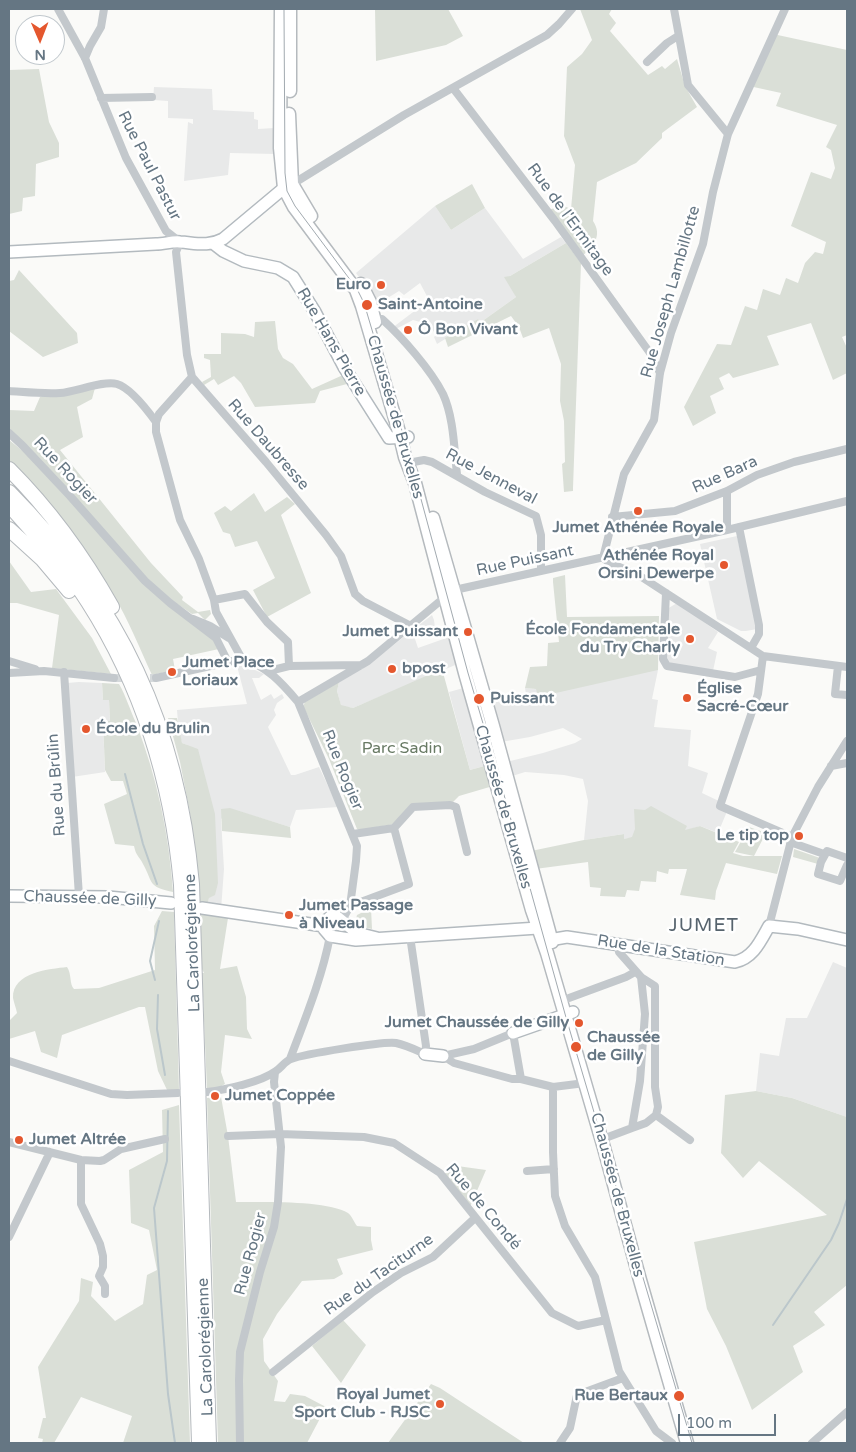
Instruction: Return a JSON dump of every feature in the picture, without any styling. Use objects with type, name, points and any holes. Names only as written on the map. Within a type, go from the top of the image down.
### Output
[{"type":"highway","points":[[9,469],[50,514],[98,582],[131,646],[137,670]]},
{"type":"highway","name":"La Carolorégienne","points":[[9,492],[36,519],[64,553],[104,608],[137,670],[151,702],[178,788],[189,856],[194,944],[209,1443]]},
{"type":"highway","name":"La Carolorégienne","points":[[9,505],[14,515],[58,562],[88,602],[121,663],[140,705],[154,742],[167,791],[178,849],[183,935],[199,1443]]},
{"type":"highway","points":[[9,529],[42,559],[68,589],[121,663]]},
{"type":"main road","name":"Chaussée de Bruxelles","points":[[281,9],[280,148],[288,186],[364,288],[370,302],[371,321],[404,437],[405,457],[412,463]]},
{"type":"main road","name":"Chaussée de Bruxelles","points":[[288,186],[290,9]]},
{"type":"main road","name":"Chaussée de Bruxelles","points":[[371,321],[545,934],[608,1137],[614,1167],[696,1443]]},
{"type":"main road","name":"Chaussée de Bruxelles","points":[[545,934],[569,998],[569,1013],[585,1082],[687,1443]]},
{"type":"street","name":"Rue Paul Pastur","points":[[58,9],[85,58],[126,158],[164,228],[180,242]]},
{"type":"street","points":[[85,58],[101,27],[104,9]]},
{"type":"street","points":[[9,252],[180,242],[214,244],[223,240],[288,186],[453,88],[547,35],[572,9]]},
{"type":"street","points":[[674,9],[688,85],[728,134]]},
{"type":"street","name":"Rue Joseph Lambillotte","points":[[603,558],[624,474],[654,420],[660,373],[671,333],[703,244],[713,192],[728,134],[785,9]]},
{"type":"street","points":[[647,62],[667,43],[678,36]]},
{"type":"street","name":"Rue de l'Ermitage","points":[[453,88],[555,221],[650,353],[660,373]]},
{"type":"street","name":"Rue Paul Pastur","points":[[100,98],[152,97]]},
{"type":"street","name":"Rue Daubresse","points":[[180,242],[176,252],[187,355],[192,377],[326,535],[341,556],[355,594],[363,601],[411,626]]},
{"type":"street","name":"Rue Hans Pierre","points":[[214,244],[244,261],[278,268],[293,277],[315,312],[344,367],[388,438],[404,437]]},
{"type":"street","points":[[371,321],[382,319],[397,333],[424,365],[443,394],[450,418],[457,474]]},
{"type":"street","points":[[156,678],[242,659],[216,612],[214,600],[199,559],[180,520],[156,432],[156,422],[159,414],[192,377]]},
{"type":"street","points":[[9,391],[60,393],[109,383],[118,384],[147,409],[156,422]]},
{"type":"street","name":"Rue Rogier","points":[[9,434],[42,465],[146,580],[185,615],[210,630]]},
{"type":"street","name":"Rue Bara","points":[[612,517],[676,511],[727,491],[757,475],[794,462],[847,449]]},
{"type":"street","name":"Rue Jenneval","points":[[412,463],[424,460],[432,462],[457,474],[485,492],[536,516],[541,534],[541,571]]},
{"type":"street","points":[[727,491],[727,530]]},
{"type":"street","name":"Rue Puissant","points":[[449,596],[459,589],[847,502]]},
{"type":"street","points":[[738,527],[759,625],[759,634],[751,648]]},
{"type":"street","points":[[603,558],[640,576],[762,656],[847,667]]},
{"type":"street","points":[[666,593],[663,659],[667,666],[735,677],[761,670]]},
{"type":"street","points":[[214,600],[245,594],[267,622],[288,642],[289,666]]},
{"type":"street","points":[[298,702],[361,665],[449,596]]},
{"type":"street","points":[[210,630],[216,612]]},
{"type":"street","points":[[210,630],[229,638]]},
{"type":"street","points":[[210,630],[228,662]]},
{"type":"street","points":[[762,656],[758,694],[720,806],[824,854]]},
{"type":"street","name":"Rue Rogier","points":[[242,659],[269,671],[298,702],[356,846],[350,906]]},
{"type":"street","points":[[9,661],[44,671]]},
{"type":"street","points":[[269,671],[289,666],[361,665]]},
{"type":"street","points":[[838,666],[835,694],[847,695]]},
{"type":"street","points":[[9,673],[44,671],[114,678]]},
{"type":"street","name":"Rue du Brûlin","points":[[64,672],[78,896]]},
{"type":"street","name":"Rue de la Station","points":[[545,934],[735,962],[744,960],[754,952],[769,926],[791,840],[831,766],[847,741]]},
{"type":"street","points":[[831,766],[847,763]]},
{"type":"street","points":[[352,834],[394,828],[413,807],[454,805],[467,852]]},
{"type":"street","points":[[330,932],[343,931],[342,920],[350,906],[409,884],[394,828]]},
{"type":"street","points":[[847,858],[827,851],[824,854],[818,874],[840,881],[847,866]]},
{"type":"street","name":"Chaussée de Gilly","points":[[9,896],[128,898],[171,903]]},
{"type":"street","points":[[202,908],[330,932],[356,940],[410,936],[545,934]]},
{"type":"street","points":[[207,1092],[226,1089],[275,1072],[290,1059],[326,955],[330,932],[325,922],[330,917],[334,916],[342,920],[357,933],[377,938]]},
{"type":"street","points":[[769,926],[798,929],[847,940]]},
{"type":"street","points":[[410,936],[426,1046],[425,1054]]},
{"type":"street","points":[[608,1137],[646,1122],[656,1115],[658,1107],[655,1070],[655,986],[638,974],[618,952],[618,944]]},
{"type":"street","points":[[569,998],[638,974]]},
{"type":"street","points":[[632,1128],[641,1070],[645,1014],[638,974]]},
{"type":"street","points":[[290,1059],[395,1043],[425,1054],[443,1056],[474,1049],[569,1013]]},
{"type":"street","points":[[644,1024],[655,1024]]},
{"type":"street","points":[[513,1033],[521,1079]]},
{"type":"street","points":[[443,1056],[454,1063],[512,1079],[521,1079],[554,1087],[585,1082]]},
{"type":"street","points":[[9,1061],[111,1094],[178,1093]]},
{"type":"street","points":[[641,1070],[655,1070]]},
{"type":"street","name":"Rue Rogier","points":[[240,1443],[240,1352],[260,1272],[274,1227],[278,1202],[280,1134],[274,1082],[275,1072]]},
{"type":"street","points":[[554,1087],[555,1196],[563,1220],[595,1277],[619,1371],[656,1431],[672,1443]]},
{"type":"street","points":[[656,1115],[690,1140]]},
{"type":"street","name":"Rue de Condé","points":[[228,1136],[280,1134],[364,1137],[394,1143],[440,1173],[552,1313],[578,1326],[606,1320]]},
{"type":"street","points":[[9,1142],[81,1160],[104,1160],[121,1149],[165,1139]]},
{"type":"street","points":[[9,1237],[50,1152]]},
{"type":"street","points":[[81,1160],[80,1204],[100,1244],[103,1267],[99,1276],[105,1286],[105,1294]]},
{"type":"street","points":[[527,1170],[554,1169]]},
{"type":"street","name":"Rue du Taciturne","points":[[273,1372],[372,1292],[401,1273],[433,1257],[475,1218]]},
{"type":"street","points":[[560,1443],[570,1428],[577,1395],[623,1378]]},
{"type":"street","points":[[812,1443],[823,1440],[847,1412]]},
{"type":"shaded area","points":[[154,87],[212,89],[213,110],[254,112],[254,119],[258,120],[258,129],[274,128],[275,154],[230,153],[228,175],[184,181],[188,122],[193,124],[193,119],[168,118],[168,101],[153,100]]},
{"type":"shaded area","points":[[435,206],[451,230],[485,208],[523,259],[561,237],[566,243],[510,276],[516,297],[481,322],[478,319],[437,344],[434,337],[436,335],[432,329],[429,331],[424,323],[413,320],[394,330],[392,328],[429,300],[420,283],[404,295],[399,291],[378,304],[356,273]]},
{"type":"shaded area","name":"Athénée Royal Orsini Dewerpe","points":[[737,536],[757,629],[746,631],[741,631],[717,619],[700,544]]},
{"type":"shaded area","name":"École Fondamentale du Try Charly","points":[[677,603],[718,632],[708,648],[717,652],[713,671],[668,663],[666,661],[667,609]]},
{"type":"shaded area","points":[[432,615],[435,628],[414,636],[418,648],[452,636],[460,663],[353,708],[341,706],[337,691],[339,682],[369,664]]},
{"type":"shaded area","points":[[244,665],[264,674],[259,678],[252,678],[261,700],[271,694],[274,699],[282,694],[284,698],[277,703],[274,710],[276,715],[268,727],[291,775],[319,767],[338,807],[296,810],[290,827],[231,809],[221,819],[224,869],[221,910],[207,908],[209,898],[187,745],[182,743],[179,734],[177,710],[247,704],[237,666]]},
{"type":"shaded area","points":[[649,669],[658,670],[652,699],[658,700],[654,727],[691,730],[688,766],[708,773],[702,793],[721,802],[728,809],[718,833],[700,826],[685,831],[624,839],[624,834],[584,840],[588,801],[583,779],[564,775],[525,772],[506,778],[502,763],[543,753],[582,739],[563,728],[530,737],[501,742],[489,700],[500,695],[526,694],[525,688],[537,689],[538,697]]},
{"type":"shaded area","name":"École du Brulin","points":[[67,683],[102,683],[103,700],[109,700],[110,722],[103,722],[105,772],[72,777]]},
{"type":"shaded area","points":[[467,687],[488,765],[470,770],[449,692]]},
{"type":"shaded area","points":[[833,962],[847,968],[847,1117],[792,1098],[756,1091],[760,1053],[779,1056],[786,1018],[807,1018]]},
{"type":"green space","points":[[375,9],[448,9],[463,36],[446,45],[376,61]]},
{"type":"green space","points":[[580,9],[612,9],[609,14],[616,23],[610,31],[648,75],[662,66],[665,69],[677,59],[685,86],[697,107],[662,133],[662,138],[636,163],[597,182],[593,221],[596,226],[597,236],[593,245],[581,257],[547,210],[564,206],[571,209],[575,165],[564,136],[567,67],[582,54],[592,40]]},
{"type":"green space","points":[[773,34],[847,50],[847,335],[842,337],[847,348],[847,373],[833,380],[811,323],[767,336],[779,365],[733,378],[729,373],[719,378],[724,389],[710,396],[716,413],[693,426],[684,407],[717,344],[731,345],[745,306],[757,310],[763,289],[780,295],[786,278],[798,283],[805,263],[815,252],[823,254],[826,242],[791,226],[811,172],[831,179],[835,168],[831,150],[826,147],[837,125],[776,106],[781,93],[749,86]]},
{"type":"green space","points":[[39,69],[49,122],[59,143],[59,157],[36,164],[35,196],[23,198],[22,211],[9,214],[9,70]]},
{"type":"green space","points":[[472,184],[485,208],[451,230],[435,206]]},
{"type":"green space","points":[[566,243],[581,263],[573,491],[564,492],[562,464],[565,462],[564,421],[560,401],[561,364],[549,328],[523,338],[519,327],[511,316],[448,347],[445,338],[478,319],[481,322],[516,297],[504,277],[510,276]]},
{"type":"green space","points":[[19,270],[77,333],[78,343],[43,357],[9,331],[9,281],[14,280]]},
{"type":"green space","points":[[275,321],[278,349],[283,358],[293,364],[312,389],[343,375],[347,384],[320,391],[315,403],[255,407],[241,383],[234,376],[218,385],[214,379],[204,385],[202,382],[211,377],[210,360],[204,358],[204,354],[221,354],[221,333],[245,334],[254,337],[255,322]]},
{"type":"green space","points":[[95,388],[92,399],[77,407],[83,437],[60,450],[151,563],[183,597],[182,600],[198,612],[210,610],[211,614],[205,620],[198,613],[192,614],[164,595],[217,643],[219,649],[173,659],[175,670],[152,675],[125,615],[90,560],[38,493],[9,461],[9,440],[28,455],[9,436],[9,410],[34,411],[40,397]]},
{"type":"green space","points":[[254,493],[265,512],[287,497],[295,504],[281,515],[311,593],[267,617],[253,590],[275,578],[257,541],[235,547],[230,534],[223,532],[214,513],[225,506],[231,511]]},
{"type":"green space","points":[[9,561],[31,592],[56,589],[92,638],[111,674],[52,668],[59,615],[17,603],[9,603]]},
{"type":"green space","points":[[565,575],[567,617],[659,616],[658,670],[538,697],[536,689],[525,688],[530,667],[547,666],[548,643],[559,642],[553,578]]},
{"type":"green space","name":"Parc Sadin","points":[[442,669],[470,770],[488,765],[493,786],[459,796],[453,802],[410,805],[394,824],[357,829],[329,759],[303,706],[305,702],[339,682],[337,691],[341,705],[353,708]]},
{"type":"green space","points":[[102,683],[119,684],[143,743],[161,806],[173,892],[159,888],[152,883],[134,846],[115,844],[104,804],[127,794],[123,781],[111,781],[105,770],[103,722],[110,721],[109,700],[103,700]]},
{"type":"green space","points":[[168,718],[177,718],[182,743],[198,749],[215,814],[218,883],[215,895],[209,898],[207,908],[200,906],[190,813],[180,762]]},
{"type":"green space","points":[[651,806],[687,826],[685,830],[700,826],[739,842],[733,853],[743,856],[782,856],[777,874],[726,863],[716,891],[715,900],[680,895],[687,869],[669,869],[668,874],[657,871],[656,882],[641,881],[639,891],[627,890],[625,897],[600,896],[601,888],[590,887],[588,862],[535,869],[531,851],[624,834],[624,839],[632,837],[635,829],[634,809],[645,810]]},
{"type":"green space","points":[[230,808],[290,827],[291,838],[222,831],[221,809]]},
{"type":"green space","points":[[749,827],[766,833],[754,856],[735,852]]},
{"type":"green space","points":[[794,849],[820,858],[818,864],[793,857]]},
{"type":"green space","points":[[371,908],[372,929],[355,923],[357,915]]},
{"type":"green space","points":[[162,911],[174,912],[179,1090],[168,1092],[158,1071],[145,1007],[139,1007],[62,1035],[57,1058],[41,1052],[35,1031],[9,1039],[9,1021],[17,1013],[13,998],[14,989],[25,977],[42,971],[67,967],[74,989],[99,988],[155,970],[154,926]]},
{"type":"green space","points":[[200,913],[227,913],[228,918],[220,969],[237,966],[246,997],[247,1029],[252,1039],[225,1035],[221,1072],[225,1084],[218,1088],[207,1089],[202,973],[204,973],[202,969]]},
{"type":"green space","points":[[756,1091],[792,1098],[847,1117],[847,1285],[814,1312],[825,1325],[793,1346],[803,1372],[752,1410],[726,1346],[707,1309],[694,1242],[827,1215],[759,1161],[743,1178],[721,1153],[725,1095]]},
{"type":"green space","points":[[221,1097],[236,1202],[278,1202],[326,1206],[348,1213],[357,1226],[371,1227],[373,1250],[337,1259],[343,1274],[334,1279],[302,1281],[277,1314],[263,1339],[264,1361],[278,1381],[274,1401],[285,1402],[290,1394],[305,1396],[326,1407],[307,1443],[218,1443],[207,1098]]},
{"type":"green space","points":[[179,1105],[190,1443],[123,1443],[132,1416],[81,1397],[54,1443],[42,1443],[43,1439],[38,1438],[43,1418],[46,1418],[38,1367],[79,1301],[81,1278],[93,1282],[91,1296],[115,1321],[143,1304],[147,1275],[157,1270],[149,1230],[131,1223],[129,1170],[163,1152],[162,1110]]},
{"type":"green space","points":[[450,1165],[486,1170],[470,1207],[445,1174]]},
{"type":"green space","points":[[343,1320],[366,1345],[341,1383],[312,1346]]},
{"type":"green space","name":"Royal Jumet Sport Club - RJSC","points":[[431,1384],[440,1388],[524,1443],[388,1443]]},
{"type":"waterway","points":[[125,774],[143,844],[157,884]]},
{"type":"waterway","points":[[155,980],[150,961],[159,921]]},
{"type":"waterway","points":[[158,995],[157,1029],[165,1075]]},
{"type":"waterway","points":[[168,1111],[167,1161],[154,1208],[168,1394],[175,1443]]},
{"type":"waterway","points":[[773,1325],[831,1240],[847,1199]]},
{"type":"tunnel","points":[[114,678],[156,678]]},
{"type":"tram line","points":[[284,9],[285,173],[287,191],[295,206],[357,289],[364,303],[408,451],[468,673],[567,1021],[692,1443]]},
{"type":"place","name":"Euro","points":[[381,285]]},
{"type":"place","name":"Saint-Antoine","points":[[367,305]]},
{"type":"place","name":"Ô Bon Vivant","points":[[408,330]]},
{"type":"place","name":"Jumet Athénée Royale","points":[[638,511]]},
{"type":"place","name":"Athénée Royal Orsini Dewerpe","points":[[724,565]]},
{"type":"place","name":"Jumet Puissant","points":[[468,632]]},
{"type":"place","name":"École Fondamentale du Try Charly","points":[[690,639]]},
{"type":"place","name":"bpost","points":[[392,669]]},
{"type":"place","name":"Jumet Place Loriaux","points":[[172,672]]},
{"type":"place","name":"Église Sacré-Cœur","points":[[687,698]]},
{"type":"place","name":"Puissant","points":[[479,699]]},
{"type":"place","name":"École du Brulin","points":[[86,729]]},
{"type":"place","name":"Le tip top","points":[[799,836]]},
{"type":"place","name":"Jumet Passage à Niveau","points":[[289,915]]},
{"type":"place","name":"Jumet Chaussée de Gilly","points":[[579,1023]]},
{"type":"place","name":"Chaussée de Gilly","points":[[576,1047]]},
{"type":"place","name":"Jumet Coppée","points":[[215,1096]]},
{"type":"place","name":"Jumet Altrée","points":[[19,1140]]},
{"type":"place","name":"Rue Bertaux","points":[[679,1396]]},
{"type":"place","name":"Royal Jumet Sport Club - RJSC","points":[[440,1404]]},
{"type":"district","name":"JUMET","points":[[704,926]]}]
